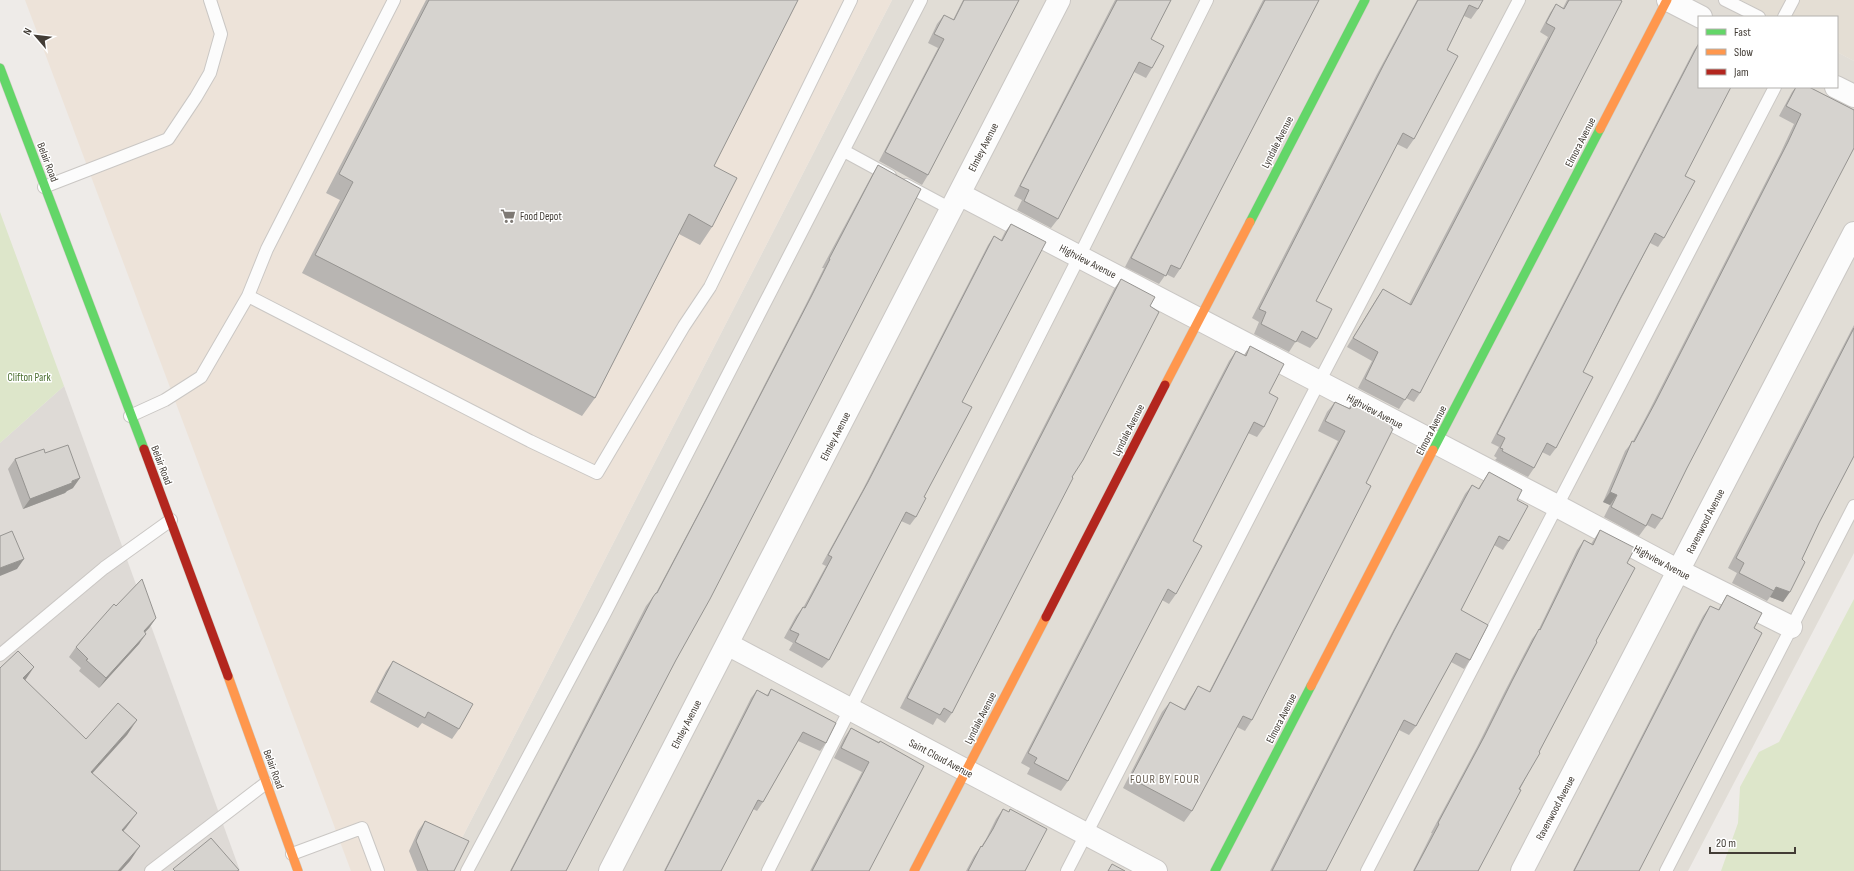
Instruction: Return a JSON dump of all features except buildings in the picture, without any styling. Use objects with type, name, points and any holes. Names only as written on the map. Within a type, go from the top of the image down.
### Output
[{"type":"street","name":"Elmley Avenue","points":[[610,871],[1059,0]]},
{"type":"street","name":"Lyndale Avenue","points":[[914,871],[1365,0]]},
{"type":"street","points":[[1668,0],[1699,16]]},
{"type":"street","name":"Elmora Avenue","points":[[1215,871],[1668,0]]},
{"type":"street","name":"Belair Road","points":[[0,68],[130,416],[171,520],[298,871]]},
{"type":"street","points":[[1838,88],[1854,96]]},
{"type":"street","name":"Highview Avenue","points":[[955,202],[1079,257],[1437,443],[1679,572],[1791,627]]},
{"type":"street","name":"Ravenwood Avenue","points":[[1522,871],[1679,572],[1854,233]]},
{"type":"street","name":"Saint Cloud Avenue","points":[[727,644],[1156,871]]},
{"type":"lane","points":[[44,187],[168,139],[210,73],[221,34],[210,0]]},
{"type":"lane","points":[[130,416],[165,400],[200,376],[248,296],[267,249],[394,0]]},
{"type":"lane","points":[[248,296],[530,441],[597,473],[684,326],[710,287],[851,0]]},
{"type":"lane","points":[[468,871],[604,615],[921,0]]},
{"type":"lane","points":[[768,871],[1079,257],[1207,0]]},
{"type":"lane","points":[[1067,871],[1319,382],[1519,0]]},
{"type":"lane","points":[[1725,0],[1757,16]]},
{"type":"lane","points":[[1785,16],[1793,0]]},
{"type":"lane","points":[[1367,871],[1774,88]]},
{"type":"lane","points":[[844,151],[955,202]]},
{"type":"lane","points":[[1666,871],[1854,506]]},
{"type":"lane","points":[[0,655],[104,568],[171,520]]},
{"type":"lane","points":[[151,871],[266,783]]},
{"type":"lane","points":[[292,854],[362,828],[378,871]]},
{"type":"shaded area","points":[[25,0],[892,0],[445,871],[351,871]]},
{"type":"shaded area","points":[[892,0],[1735,0],[1767,16],[1698,16],[1698,88],[1838,88],[1838,53],[1854,61],[1854,553],[1688,871],[445,871]]},
{"type":"shaded area","points":[[1735,0],[1854,0],[1854,61],[1838,53],[1838,16],[1767,16]]},
{"type":"shaded area","points":[[64,386],[240,871],[0,871],[0,443]]},
{"type":"green space","name":"Clifton Park","points":[[0,212],[64,386],[0,443]]},
{"type":"green space","points":[[1854,599],[1854,871],[1721,871],[1738,823],[1740,787],[1759,752],[1779,742]]},
{"type":"traffic: fast","points":[[1250,222],[1365,0]]},
{"type":"traffic: fast","points":[[0,68],[144,449]]},
{"type":"traffic: fast","points":[[1433,450],[1600,129]]},
{"type":"traffic: fast","points":[[1215,871],[1311,686]]},
{"type":"traffic: slow","points":[[1600,129],[1667,0]]},
{"type":"traffic: slow","points":[[1165,385],[1250,222]]},
{"type":"traffic: slow","points":[[1311,686],[1433,450]]},
{"type":"traffic: slow","points":[[914,871],[1046,617]]},
{"type":"traffic: slow","points":[[228,676],[298,871]]},
{"type":"traffic: jam","points":[[1046,617],[1165,385]]},
{"type":"traffic: jam","points":[[144,449],[228,676]]},
{"type":"place","name":"Food Depot","points":[[508,216]]},
{"type":"district","name":"FOUR BY FOUR","points":[[1165,779]]}]
